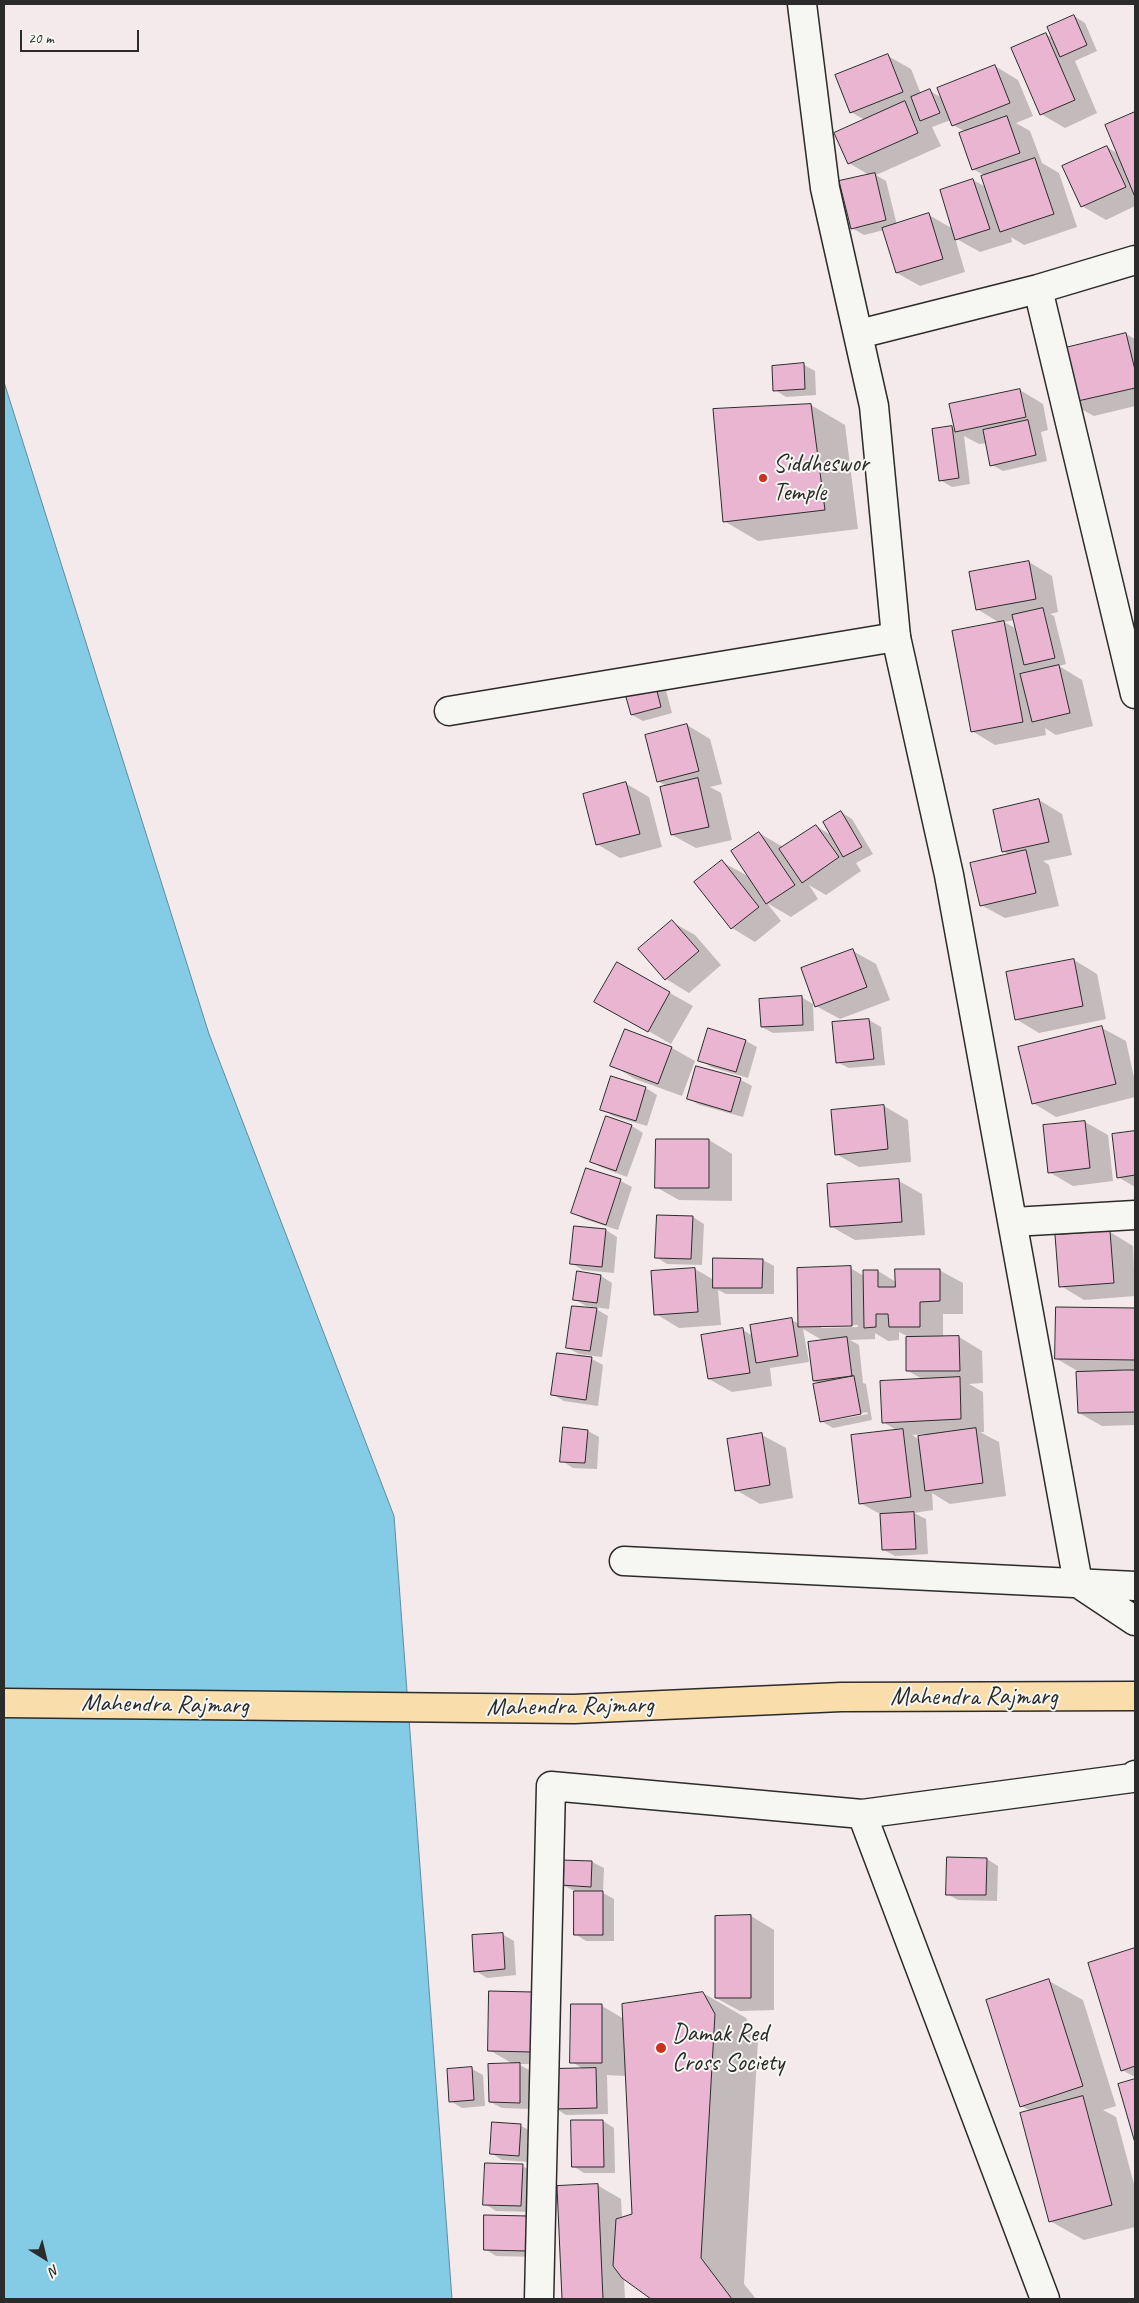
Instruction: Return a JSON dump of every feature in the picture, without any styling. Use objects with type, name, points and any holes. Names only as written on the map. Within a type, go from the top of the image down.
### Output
[{"type":"highway","name":"Mahendra Rajmarg","points":[[4,1703],[574,1710],[841,1697],[1135,1696]]},
{"type":"street","points":[[802,4],[825,188],[874,406],[896,637],[949,875],[1078,1583],[1135,1621]]},
{"type":"street","points":[[859,334],[1038,289],[1135,260]]},
{"type":"street","points":[[1038,289],[1135,694]]},
{"type":"street","points":[[449,711],[896,637]]},
{"type":"street","points":[[1012,1222],[1135,1215]]},
{"type":"street","points":[[624,1561],[1135,1586]]},
{"type":"street","points":[[539,2299],[551,1786],[862,1814],[1132,1778],[1135,1775]]},
{"type":"street","points":[[862,1814],[1045,2299]]},
{"type":"water","points":[[4,382],[209,1034],[394,1516],[452,2299],[4,2299]]},
{"type":"building","points":[[1074,15],[1087,45],[1060,57],[1047,27]]},
{"type":"building","points":[[1046,33],[1075,100],[1040,115],[1011,48]]},
{"type":"building","points":[[888,54],[903,92],[850,113],[835,75]]},
{"type":"building","points":[[995,65],[1010,103],[952,126],[937,88]]},
{"type":"building","points":[[930,89],[940,113],[920,121],[911,97]]},
{"type":"building","points":[[905,101],[918,133],[848,164],[834,133]]},
{"type":"building","points":[[1135,112],[1135,197],[1105,125]]},
{"type":"building","points":[[1007,116],[1020,153],[972,170],[959,133]]},
{"type":"building","points":[[1107,146],[1126,187],[1081,207],[1062,166]]},
{"type":"building","points":[[1035,158],[1054,214],[1000,232],[981,176]]},
{"type":"building","points":[[875,173],[886,220],[851,229],[839,181]]},
{"type":"building","points":[[973,179],[990,229],[955,240],[940,190]]},
{"type":"building","points":[[929,213],[943,259],[896,273],[882,228]]},
{"type":"building","points":[[1126,333],[1135,370],[1135,388],[1069,403],[1057,350]]},
{"type":"building","points":[[804,363],[805,389],[773,391],[772,366]]},
{"type":"building","points":[[1020,389],[1026,417],[955,432],[949,404]]},
{"type":"building","points":[[811,404],[825,510],[723,522],[713,409]]},
{"type":"building","points":[[1028,420],[1036,455],[990,466],[983,430]]},
{"type":"building","points":[[952,426],[959,478],[939,481],[932,429]]},
{"type":"building","points":[[1029,561],[1036,599],[976,610],[969,572]]},
{"type":"building","points":[[1043,608],[1055,658],[1024,665],[1012,615]]},
{"type":"building","points":[[1004,621],[1023,722],[971,732],[952,631]]},
{"type":"building","points":[[1059,665],[1070,713],[1032,722],[1020,674]]},
{"type":"building","points":[[653,675],[661,707],[631,715],[622,683]]},
{"type":"building","points":[[687,724],[699,771],[657,782],[645,735]]},
{"type":"building","points":[[698,778],[709,827],[671,835],[660,787]]},
{"type":"building","points":[[626,782],[640,834],[596,845],[583,794]]},
{"type":"building","points":[[1039,799],[1049,842],[1002,852],[993,810]]},
{"type":"building","points":[[841,811],[862,847],[843,857],[823,822]]},
{"type":"building","points":[[816,825],[839,857],[802,883],[779,849]]},
{"type":"building","points":[[759,832],[795,885],[766,904],[731,851]]},
{"type":"building","points":[[1026,850],[1036,893],[980,906],[970,863]]},
{"type":"building","points":[[722,860],[759,907],[731,929],[694,882]]},
{"type":"building","points":[[672,920],[699,951],[665,980],[638,949]]},
{"type":"building","points":[[853,949],[867,987],[815,1007],[801,968]]},
{"type":"building","points":[[1074,959],[1083,1006],[1015,1020],[1006,972]]},
{"type":"building","points":[[617,962],[670,992],[648,1032],[594,1002]]},
{"type":"building","points":[[802,996],[803,1025],[761,1027],[759,999]]},
{"type":"building","points":[[869,1019],[874,1059],[836,1063],[832,1022]]},
{"type":"building","points":[[1102,1026],[1116,1084],[1032,1104],[1018,1047]]},
{"type":"building","points":[[708,1028],[746,1040],[736,1072],[698,1061]]},
{"type":"building","points":[[625,1029],[672,1047],[658,1084],[610,1066]]},
{"type":"building","points":[[696,1066],[741,1078],[731,1112],[687,1099]]},
{"type":"building","points":[[611,1076],[646,1087],[636,1121],[600,1110]]},
{"type":"building","points":[[884,1105],[888,1149],[835,1155],[831,1110]]},
{"type":"building","points":[[606,1116],[632,1125],[616,1171],[590,1162]]},
{"type":"building","points":[[1085,1121],[1090,1168],[1048,1173],[1043,1125]]},
{"type":"building","points":[[1135,1131],[1135,1175],[1117,1178],[1112,1134]]},
{"type":"building","points":[[656,1139],[709,1139],[709,1188],[655,1188]]},
{"type":"building","points":[[586,1168],[621,1179],[606,1225],[571,1213]]},
{"type":"building","points":[[899,1179],[902,1222],[830,1227],[827,1184]]},
{"type":"building","points":[[657,1215],[693,1216],[691,1259],[655,1258]]},
{"type":"building","points":[[574,1226],[606,1229],[602,1267],[570,1264]]},
{"type":"building","points":[[1110,1231],[1114,1283],[1059,1287],[1055,1235]]},
{"type":"building","points":[[713,1258],[763,1259],[762,1288],[713,1288]]},
{"type":"building","points":[[851,1266],[852,1326],[798,1327],[797,1268]]},
{"type":"building","points":[[695,1268],[698,1312],[654,1315],[651,1271]]},
{"type":"building","points":[[895,1269],[940,1269],[940,1301],[920,1302],[920,1327],[889,1327],[888,1314],[876,1314],[876,1327],[864,1328],[863,1270],[878,1270],[878,1287],[895,1287]]},
{"type":"building","points":[[577,1271],[601,1275],[597,1303],[573,1300]]},
{"type":"building","points":[[572,1306],[597,1308],[590,1351],[566,1348]]},
{"type":"building","points":[[1056,1307],[1135,1308],[1135,1360],[1055,1359]]},
{"type":"building","points":[[792,1318],[798,1356],[756,1363],[750,1325]]},
{"type":"building","points":[[743,1328],[750,1373],[708,1379],[701,1335]]},
{"type":"building","points":[[959,1336],[960,1371],[906,1371],[906,1337]]},
{"type":"building","points":[[847,1337],[852,1376],[813,1381],[808,1342]]},
{"type":"building","points":[[557,1353],[592,1357],[586,1400],[551,1395]]},
{"type":"building","points":[[1135,1370],[1135,1412],[1078,1413],[1076,1372]]},
{"type":"building","points":[[854,1376],[861,1414],[820,1422],[813,1384]]},
{"type":"building","points":[[960,1377],[961,1419],[882,1423],[880,1381]]},
{"type":"building","points":[[563,1427],[588,1430],[585,1463],[560,1462]]},
{"type":"building","points":[[976,1428],[983,1483],[925,1491],[918,1436]]},
{"type":"building","points":[[903,1429],[911,1497],[859,1504],[851,1435]]},
{"type":"building","points":[[762,1433],[770,1485],[735,1491],[727,1439]]},
{"type":"building","points":[[914,1512],[916,1549],[882,1550],[880,1514]]},
{"type":"building","points":[[947,1857],[987,1858],[986,1895],[946,1895]]},
{"type":"building","points":[[561,1860],[592,1861],[591,1887],[561,1885]]},
{"type":"building","points":[[574,1891],[603,1891],[603,1935],[574,1935]]},
{"type":"building","points":[[751,1915],[751,1998],[715,1998],[715,1916]]},
{"type":"building","points":[[503,1933],[505,1969],[474,1972],[472,1935]]},
{"type":"building","points":[[1135,1948],[1135,2066],[1121,2071],[1088,1963]]},
{"type":"building","points":[[1049,1979],[1083,2086],[1020,2107],[986,2000]]},
{"type":"building","points":[[489,1991],[533,1992],[532,2052],[488,2051]]},
{"type":"building","points":[[703,1992],[715,2014],[701,2258],[732,2299],[651,2299],[622,2278],[613,2266],[616,2219],[632,2214],[622,2004]]},
{"type":"building","points":[[571,2004],[602,2004],[602,2063],[570,2063]]},
{"type":"building","points":[[520,2063],[520,2103],[489,2102],[488,2064]]},
{"type":"building","points":[[472,2067],[474,2100],[449,2102],[447,2069]]},
{"type":"building","points":[[596,2068],[597,2108],[554,2109],[553,2069]]},
{"type":"building","points":[[1135,2079],[1135,2143],[1118,2084]]},
{"type":"building","points":[[1083,2096],[1112,2205],[1049,2222],[1020,2113]]},
{"type":"building","points":[[571,2120],[603,2120],[604,2167],[572,2167]]},
{"type":"building","points":[[492,2122],[521,2124],[519,2156],[490,2154]]},
{"type":"building","points":[[485,2163],[523,2164],[521,2206],[483,2205]]},
{"type":"building","points":[[598,2184],[603,2299],[562,2299],[557,2186]]},
{"type":"building","points":[[484,2215],[528,2216],[527,2251],[484,2250]]},
{"type":"place","name":"Siddheswor Temple","points":[[763,478]]},
{"type":"place","name":"Damak Red Cross Society","points":[[661,2048]]}]
